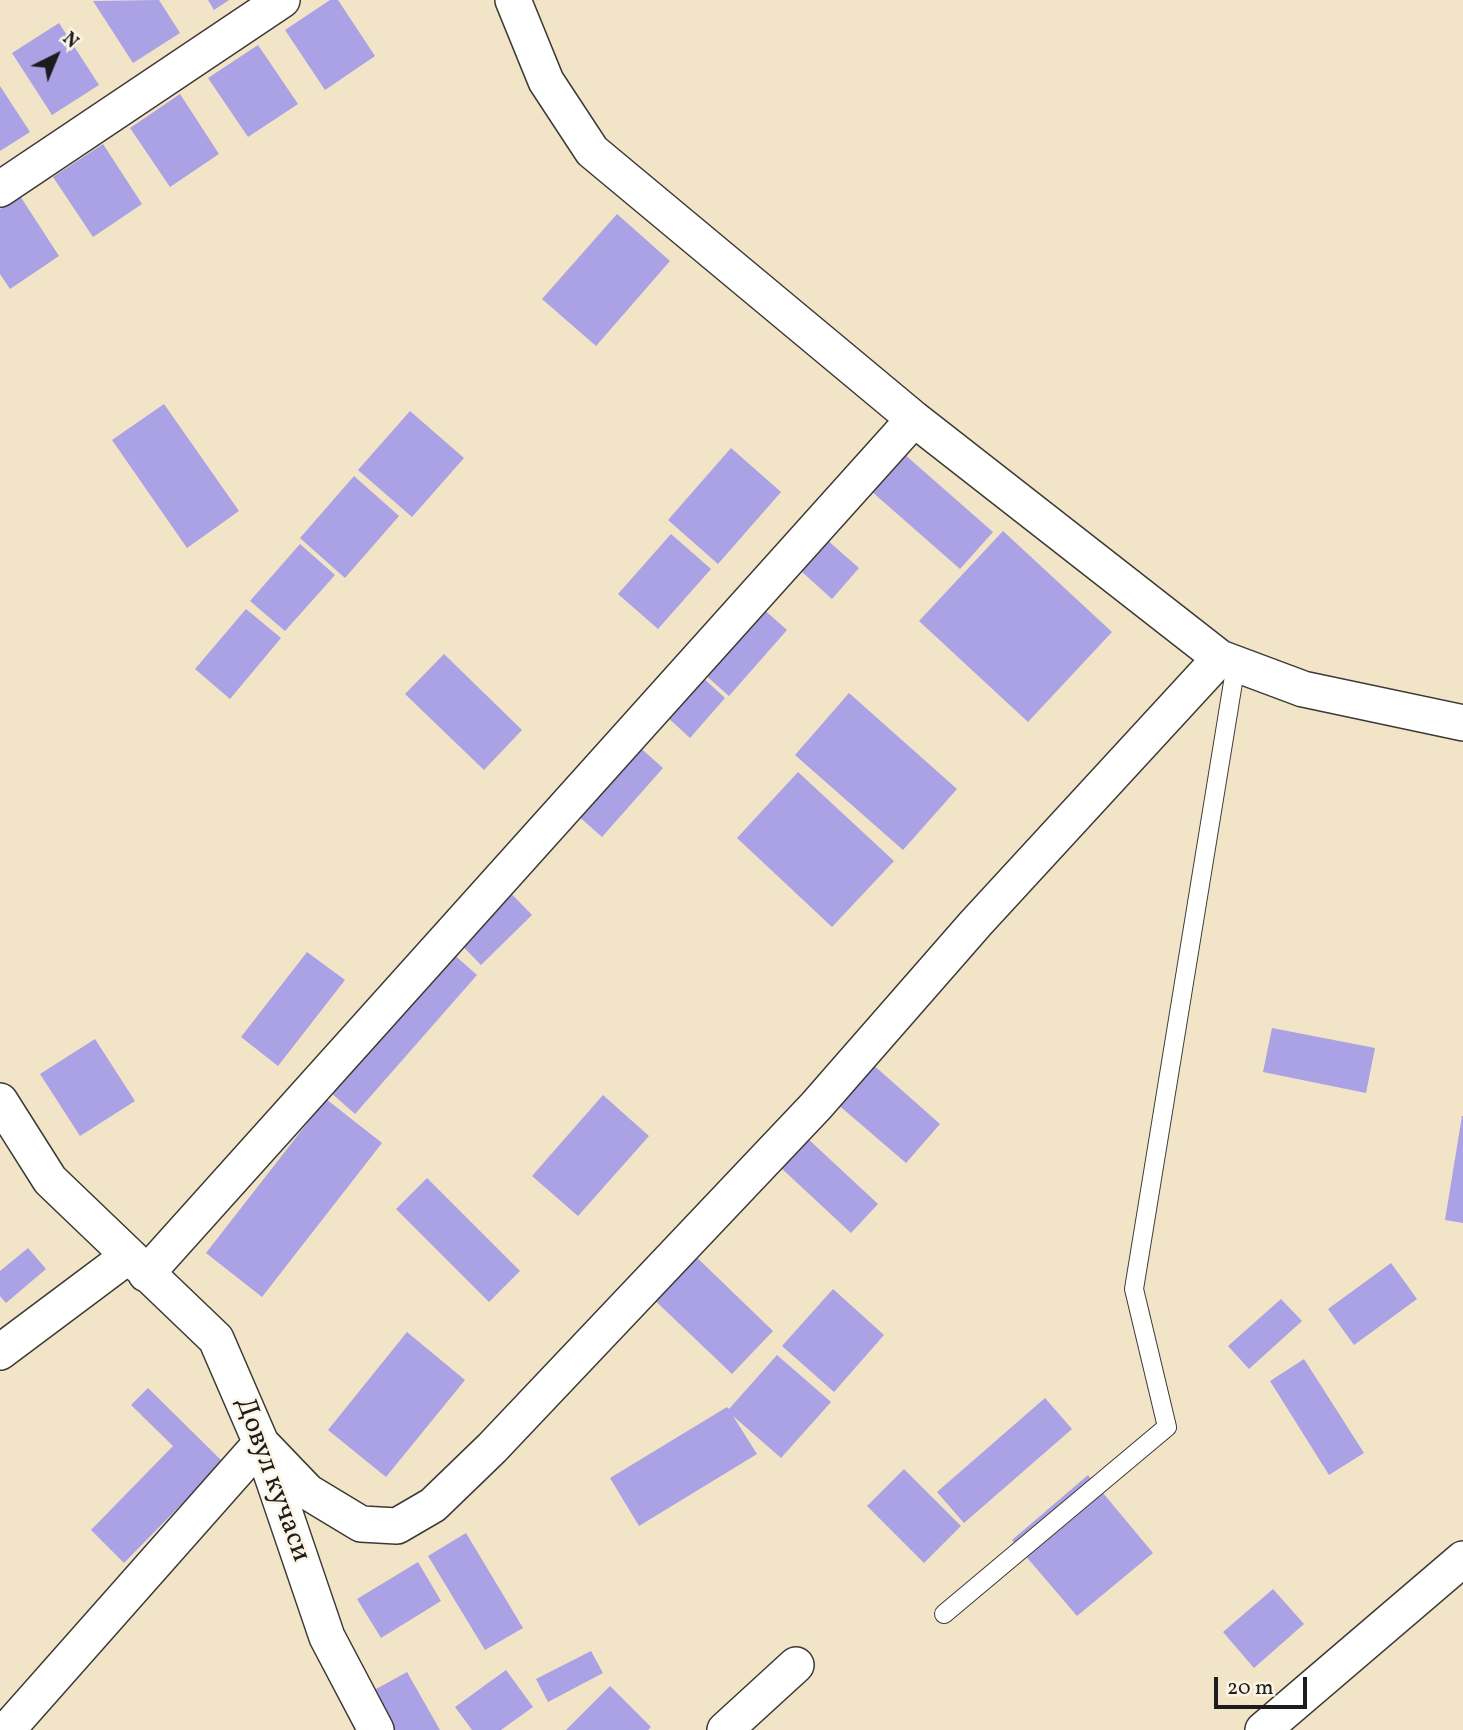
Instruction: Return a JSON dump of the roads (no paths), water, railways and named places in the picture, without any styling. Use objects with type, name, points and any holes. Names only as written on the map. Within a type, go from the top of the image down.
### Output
[{"type":"street","points":[[0,189],[282,0]]},
{"type":"street","points":[[513,0],[546,81],[592,151],[915,419],[1228,661],[1303,689],[1463,723]]},
{"type":"street","points":[[0,1352],[136,1266],[915,419]]},
{"type":"street","points":[[7,1730],[261,1443],[308,1492],[361,1524],[397,1526],[433,1505],[492,1448],[816,1106],[976,923],[1228,661]]},
{"type":"street","name":"Довул кучаси","points":[[0,1101],[50,1180],[136,1266],[216,1339],[261,1443],[327,1637],[376,1730]]},
{"type":"street","points":[[1263,1730],[1463,1559]]},
{"type":"street","points":[[725,1730],[796,1665]]},
{"type":"lane","points":[[944,1614],[1167,1427],[1134,1289],[1228,661]]}]
